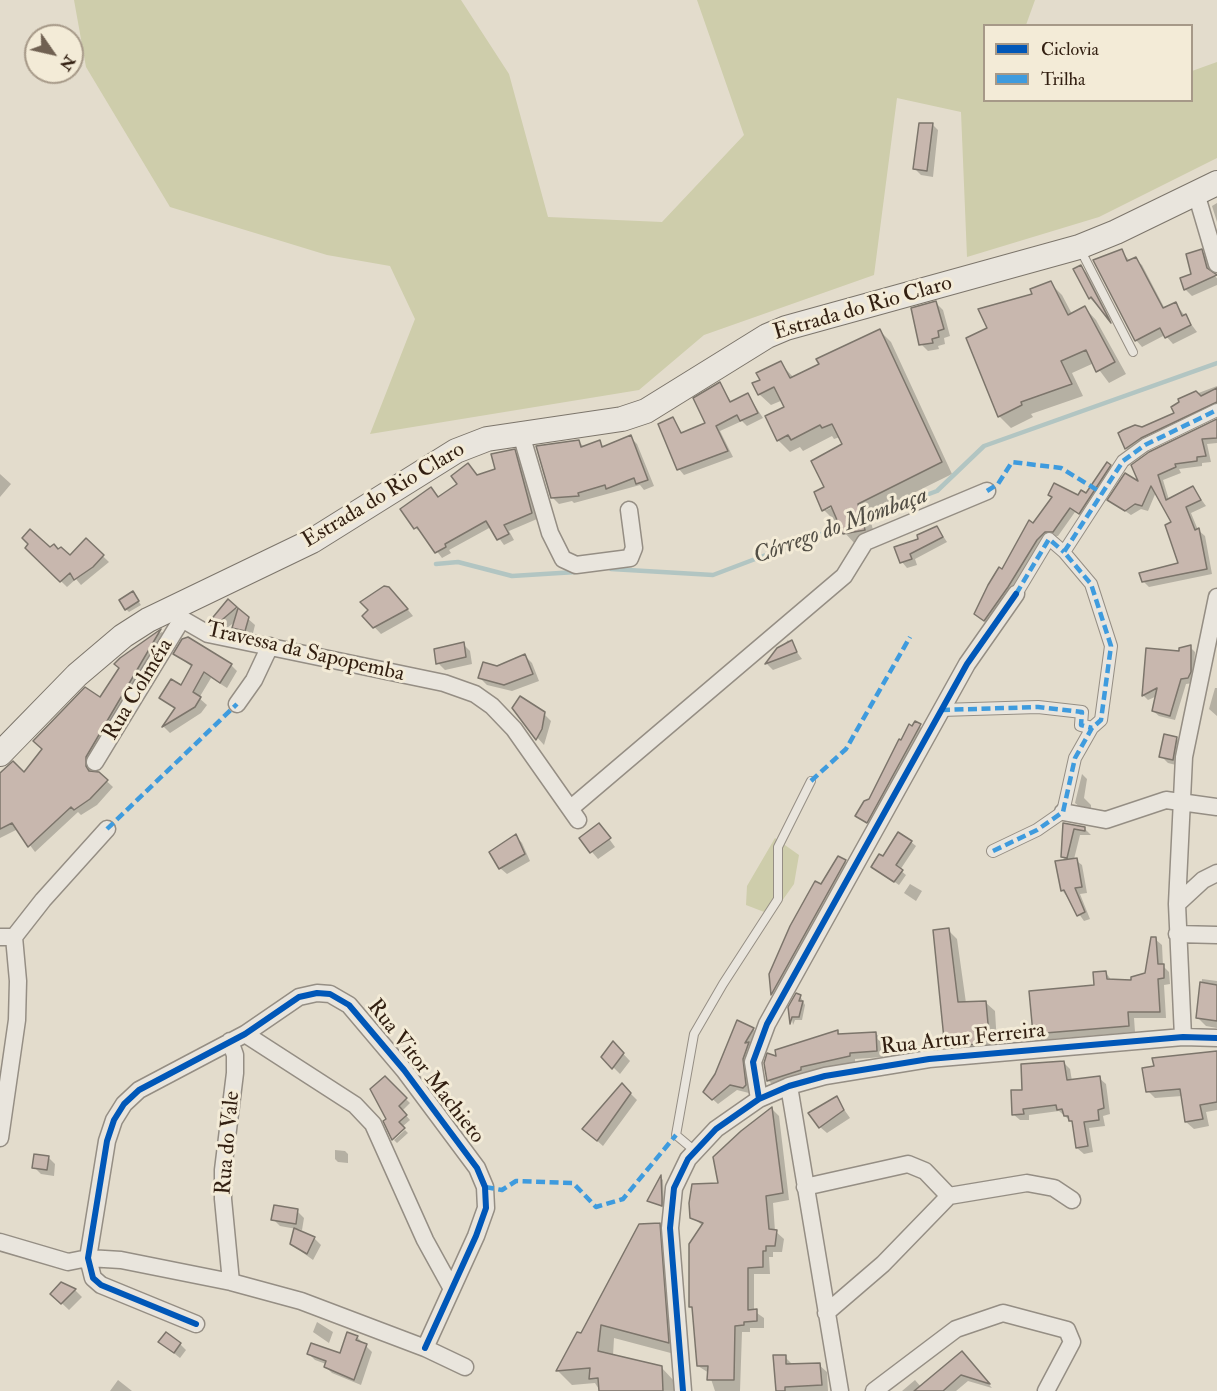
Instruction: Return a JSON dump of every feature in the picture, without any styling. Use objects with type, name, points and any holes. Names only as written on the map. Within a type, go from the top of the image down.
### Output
[{"type":"main road","name":"Estrada do Rio Claro","points":[[0,754],[100,654],[148,620],[179,613],[312,541],[456,451],[487,439],[622,420],[673,397],[748,347],[786,328],[1079,247],[1206,188]]},
{"type":"street","points":[[1206,188],[1217,264]]},
{"type":"street","points":[[1064,552],[1123,461],[1145,445],[1217,410]]},
{"type":"street","points":[[521,434],[550,532],[562,559],[576,565],[630,558],[634,548],[629,510]]},
{"type":"street","name":"Travessa da Sapopemba","points":[[179,613],[208,634],[444,683],[475,694],[492,706],[514,729],[574,814],[844,576],[865,542],[987,491]]},
{"type":"street","points":[[759,1099],[753,1062],[762,1034],[967,664],[1016,594],[1049,539],[1064,552],[1091,584],[1111,646],[1101,720],[1092,728],[1075,758],[1063,812],[1037,830],[993,851]]},
{"type":"street","points":[[1183,1037],[1177,904],[1184,757],[1217,597]]},
{"type":"street","name":"Rua Colméia","points":[[95,762],[179,613]]},
{"type":"street","points":[[237,704],[254,680],[270,646]]},
{"type":"street","points":[[941,710],[1038,707],[1082,712],[1081,725],[1092,728]]},
{"type":"street","points":[[1063,812],[1106,820],[1166,800],[1217,807]]},
{"type":"street","points":[[0,1138],[16,1020],[18,981],[7,937],[107,829]]},
{"type":"street","points":[[1177,904],[1203,880],[1217,873]]},
{"type":"street","points":[[1177,934],[1217,935]]},
{"type":"street","name":"Rua Vitor Machieto","points":[[88,1258],[107,1142],[124,1104],[139,1090],[237,1037],[299,998],[324,993],[340,998],[349,1005],[382,1043],[477,1168],[485,1187],[486,1208],[425,1348]]},
{"type":"street","points":[[237,1037],[355,1105],[373,1124],[426,1240],[452,1289]]},
{"type":"street","name":"Rua do Vale","points":[[231,1282],[225,1230],[223,1170],[237,1037]]},
{"type":"street","name":"Rua Artur Ferreira","points":[[683,1391],[670,1228],[674,1188],[688,1159],[716,1129],[759,1099],[789,1086],[863,1069],[930,1059],[1183,1037],[1217,1038]]},
{"type":"street","points":[[789,1086],[840,1391]]},
{"type":"street","points":[[805,1187],[898,1164],[908,1164],[926,1171],[949,1196]]},
{"type":"street","points":[[826,1313],[883,1264],[949,1196],[1027,1183],[1048,1186],[1072,1200]]},
{"type":"street","points":[[0,1242],[68,1262],[88,1258],[145,1263],[231,1282],[301,1301],[425,1348],[465,1367]]},
{"type":"street","points":[[88,1258],[93,1278],[100,1285],[196,1324]]},
{"type":"street","points":[[874,1391],[956,1329],[1003,1313],[1067,1330],[1072,1342],[1046,1391]]},
{"type":"lane","points":[[1079,247],[1133,352]]},
{"type":"lane","points":[[695,1151],[676,1135],[681,1094],[694,1034],[778,899],[778,847],[811,782]]},
{"type":"green space","points":[[74,0],[461,0],[509,74],[548,217],[662,222],[744,135],[697,0],[1035,0],[1026,24],[983,24],[983,102],[1193,102],[1193,71],[1217,62],[1217,158],[1099,217],[967,257],[961,112],[897,98],[874,275],[704,335],[639,390],[370,434],[415,319],[390,266],[327,255],[170,207],[86,67],[84,24],[78,24]]},
{"type":"green space","points":[[775,838],[799,855],[794,884],[772,915],[746,905],[747,886]]},
{"type":"building","points":[[919,123],[933,123],[927,171],[913,169]]},
{"type":"building","points":[[1122,249],[1127,261],[1136,257],[1163,308],[1176,302],[1182,316],[1186,314],[1191,325],[1165,338],[1160,328],[1135,341],[1093,260]]},
{"type":"building","points":[[1202,249],[1207,268],[1217,275],[1184,290],[1180,278],[1191,274],[1186,254]]},
{"type":"building","points":[[1081,265],[1111,323],[1091,297],[1089,299],[1073,269]]},
{"type":"building","points":[[1051,281],[1068,315],[1085,306],[1115,362],[1096,372],[1086,350],[1061,361],[1072,384],[1021,402],[1022,405],[998,417],[966,338],[987,328],[978,309],[1032,294],[1030,289]]},
{"type":"building","points":[[936,301],[944,329],[938,331],[939,337],[932,339],[933,343],[919,345],[911,308]]},
{"type":"building","points":[[880,329],[942,462],[858,504],[865,530],[843,534],[831,506],[822,511],[814,492],[824,487],[811,461],[842,444],[832,424],[822,428],[820,425],[791,440],[788,435],[777,441],[765,416],[784,407],[774,387],[758,395],[752,383],[760,380],[756,373],[781,361],[790,378],[819,364],[816,359]]},
{"type":"building","points":[[720,382],[730,402],[748,393],[758,413],[740,421],[737,415],[716,426],[728,451],[677,470],[658,424],[673,417],[681,433],[705,423],[693,398]]},
{"type":"building","points":[[1217,388],[1217,402],[1141,438],[1125,449],[1118,433],[1135,425],[1142,427],[1174,413],[1171,407],[1179,402],[1178,399],[1196,391],[1201,396]]},
{"type":"building","points":[[1217,419],[1217,438],[1202,439],[1206,456],[1197,457],[1197,461],[1175,464],[1176,467],[1158,475],[1166,500],[1193,486],[1201,500],[1186,507],[1195,530],[1199,528],[1207,569],[1142,582],[1139,573],[1178,563],[1165,525],[1171,522],[1151,486],[1142,506],[1135,504],[1125,511],[1107,500],[1125,473],[1138,481],[1131,465],[1149,452]]},
{"type":"building","points":[[631,435],[648,480],[636,484],[634,478],[606,489],[605,485],[578,493],[579,496],[551,498],[536,446],[579,440],[581,447],[600,440],[602,447]]},
{"type":"building","points":[[515,449],[532,513],[504,525],[509,534],[497,540],[486,521],[445,544],[446,547],[435,553],[417,527],[414,529],[400,509],[431,487],[438,497],[457,484],[451,476],[468,463],[477,475],[495,469],[491,454]]},
{"type":"building","points":[[1107,462],[1111,465],[1079,514],[1070,508],[1053,532],[1045,532],[1037,540],[984,621],[974,614],[988,585],[999,567],[1002,569],[1029,520],[1033,523],[1052,497],[1048,495],[1054,483],[1078,495],[1081,490],[1086,493]]},
{"type":"building","points":[[937,526],[943,537],[910,554],[912,559],[900,563],[894,547],[918,539],[917,535]]},
{"type":"building","points":[[30,529],[50,547],[54,544],[58,549],[61,547],[70,555],[86,538],[104,555],[93,567],[74,580],[70,573],[60,582],[25,548],[28,544],[22,538]]},
{"type":"building","points":[[384,586],[389,587],[408,609],[373,628],[362,616],[368,610],[360,602]]},
{"type":"building","points":[[133,591],[139,601],[125,610],[119,600]]},
{"type":"building","points":[[228,599],[237,607],[216,625],[209,622]]},
{"type":"building","points":[[238,608],[249,617],[245,631],[232,628]]},
{"type":"building","points":[[161,629],[86,757],[86,766],[89,771],[99,772],[108,780],[90,799],[74,810],[71,807],[28,847],[12,823],[0,829],[0,773],[13,761],[24,772],[42,749],[33,741],[85,687],[100,697],[119,668],[114,664]]},
{"type":"building","points":[[188,637],[232,664],[220,683],[204,672],[193,692],[201,697],[195,707],[162,727],[175,708],[159,698],[171,679],[181,685],[192,665],[173,654],[182,639]]},
{"type":"building","points":[[792,640],[797,652],[765,664],[777,648]]},
{"type":"building","points":[[464,642],[466,657],[436,664],[434,649]]},
{"type":"building","points":[[1191,645],[1191,672],[1188,678],[1181,679],[1170,716],[1152,711],[1157,688],[1142,696],[1146,648],[1179,651],[1179,648]]},
{"type":"building","points":[[525,654],[533,674],[504,685],[478,678],[483,662],[497,666]]},
{"type":"building","points":[[520,696],[545,712],[542,729],[536,740],[512,708]]},
{"type":"building","points":[[915,721],[921,724],[867,823],[855,816],[864,801],[869,799],[899,739],[901,740],[909,724],[912,726]]},
{"type":"building","points":[[1164,734],[1177,737],[1173,760],[1159,757]]},
{"type":"building","points":[[599,823],[611,838],[590,853],[579,838]]},
{"type":"building","points":[[1063,823],[1085,827],[1085,831],[1074,829],[1067,858],[1061,857]]},
{"type":"building","points":[[898,832],[912,841],[896,865],[903,870],[894,882],[871,867],[879,854],[883,856]]},
{"type":"building","points":[[516,834],[525,854],[499,869],[489,852]]},
{"type":"building","points":[[838,856],[846,860],[771,995],[769,974],[790,926],[815,881],[821,884]]},
{"type":"building","points":[[1077,858],[1082,887],[1075,888],[1085,912],[1077,916],[1064,890],[1061,891],[1055,861]]},
{"type":"building","points":[[949,928],[958,1002],[986,1001],[989,1035],[978,1036],[979,1044],[966,1045],[966,1037],[944,1039],[933,930]]},
{"type":"building","points":[[1151,937],[1156,937],[1158,964],[1164,964],[1164,978],[1158,979],[1160,1012],[1128,1012],[1129,1026],[1033,1034],[1029,991],[1094,985],[1093,972],[1106,971],[1107,979],[1131,980],[1131,977],[1145,973]]},
{"type":"building","points":[[1200,982],[1217,985],[1217,1021],[1196,1018]]},
{"type":"building","points":[[796,993],[801,995],[799,1001],[803,1001],[799,1017],[792,1017],[790,1024],[788,1007]]},
{"type":"building","points":[[737,1020],[754,1028],[745,1043],[749,1042],[743,1059],[746,1085],[743,1088],[730,1085],[712,1100],[703,1092],[715,1074]]},
{"type":"building","points":[[838,1030],[838,1034],[876,1032],[877,1051],[850,1053],[850,1056],[801,1067],[801,1070],[767,1081],[764,1063],[767,1053],[776,1056],[775,1050]]},
{"type":"building","points":[[613,1041],[624,1053],[612,1069],[601,1057]]},
{"type":"building","points":[[1217,1051],[1217,1102],[1200,1105],[1203,1119],[1185,1122],[1180,1089],[1146,1092],[1142,1068],[1154,1066],[1152,1058]]},
{"type":"building","points":[[1064,1061],[1067,1080],[1100,1076],[1104,1108],[1098,1110],[1099,1120],[1084,1122],[1088,1146],[1076,1148],[1072,1121],[1069,1121],[1068,1116],[1064,1116],[1062,1109],[1057,1110],[1056,1105],[1023,1109],[1024,1114],[1012,1115],[1011,1090],[1022,1090],[1021,1064]]},
{"type":"building","points":[[385,1076],[407,1098],[399,1106],[407,1115],[399,1122],[405,1128],[392,1140],[383,1121],[386,1119],[370,1089]]},
{"type":"building","points":[[622,1083],[631,1093],[597,1141],[582,1129]]},
{"type":"building","points":[[837,1096],[844,1110],[819,1128],[808,1113]]},
{"type":"building","points":[[772,1107],[783,1193],[766,1196],[769,1229],[777,1230],[775,1246],[766,1246],[766,1251],[763,1251],[763,1267],[748,1268],[748,1310],[757,1309],[757,1321],[744,1322],[744,1325],[735,1326],[734,1380],[707,1380],[708,1366],[697,1366],[692,1307],[689,1307],[689,1244],[703,1223],[690,1218],[689,1203],[692,1184],[718,1183],[713,1157]]},
{"type":"building","points":[[34,1154],[49,1156],[47,1170],[32,1168]]},
{"type":"building","points":[[661,1175],[662,1198],[662,1206],[647,1201]]},
{"type":"building","points":[[274,1205],[298,1209],[296,1224],[271,1220]]},
{"type":"building","points":[[660,1223],[669,1343],[601,1325],[598,1351],[662,1366],[663,1391],[599,1391],[598,1378],[589,1379],[590,1368],[556,1371],[577,1332],[581,1333],[639,1224]]},
{"type":"building","points":[[294,1228],[315,1237],[307,1254],[290,1244]]},
{"type":"building","points":[[61,1282],[76,1289],[61,1304],[50,1294]]},
{"type":"building","points":[[166,1332],[181,1343],[174,1353],[158,1342]]},
{"type":"building","points":[[347,1332],[358,1336],[356,1340],[367,1344],[354,1380],[324,1367],[326,1361],[307,1354],[311,1343],[340,1353]]},
{"type":"building","points":[[962,1351],[990,1384],[961,1375],[943,1391],[914,1391]]},
{"type":"building","points":[[773,1355],[786,1355],[786,1364],[820,1363],[822,1385],[785,1387],[785,1391],[776,1391]]},
{"type":"waterway","name":"Córrego do Mombaça","points":[[859,520],[937,491],[984,446],[1217,363]]},
{"type":"waterway","name":"Córrego do Mombaça","points":[[611,569],[713,575],[845,525]]},
{"type":"waterway","name":"Córrego do Mombaça","points":[[436,564],[458,562],[512,576],[576,572]]},
{"type":"marked path","points":[[993,851],[1037,830],[1063,812],[1075,758],[1092,728],[1101,720],[1111,646],[1091,584],[1064,552],[1123,461],[1145,445],[1217,410]]},
{"type":"marked path","points":[[987,491],[998,484],[1012,462],[1061,468],[1102,493]]},
{"type":"marked path","points":[[1016,594],[1049,539],[1064,552]]},
{"type":"marked path","points":[[811,781],[846,749],[910,637]]},
{"type":"marked path","points":[[107,829],[237,704]]},
{"type":"marked path","points":[[941,710],[1038,707],[1082,712],[1081,725],[1092,728]]},
{"type":"marked path","points":[[485,1187],[502,1190],[516,1181],[573,1183],[596,1207],[623,1199],[676,1135]]},
{"type":"cycle path","points":[[759,1099],[753,1062],[767,1024],[967,664],[1016,594]]},
{"type":"cycle path","points":[[196,1324],[101,1285],[93,1278],[88,1258],[107,1141],[114,1120],[124,1104],[139,1090],[245,1034],[299,997],[317,993],[330,994],[349,1005],[404,1070],[477,1168],[485,1187],[486,1208],[476,1236],[425,1348]]},
{"type":"cycle path","points":[[683,1391],[670,1228],[674,1188],[688,1159],[716,1129],[759,1099],[789,1086],[825,1076],[929,1059],[1183,1037],[1217,1038]]}]
